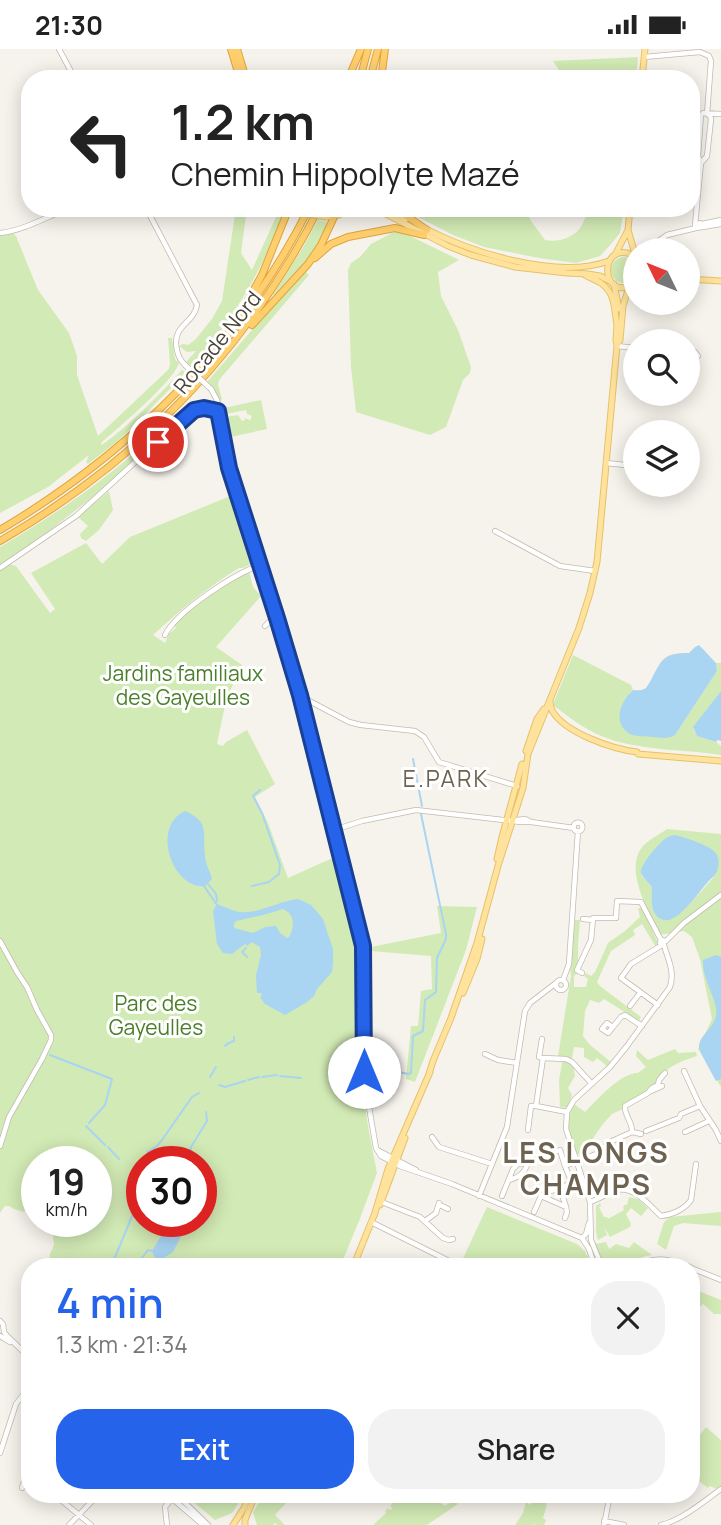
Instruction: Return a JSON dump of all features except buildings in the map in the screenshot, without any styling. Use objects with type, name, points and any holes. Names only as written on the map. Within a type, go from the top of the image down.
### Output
[{"type":"highway","points":[[231,49],[237,70]]},
{"type":"highway","points":[[237,49],[243,70]]},
{"type":"highway","points":[[352,70],[361,49]]},
{"type":"highway","points":[[362,70],[368,49]]},
{"type":"highway","points":[[372,70],[378,49]]},
{"type":"highway","points":[[382,70],[385,49]]},
{"type":"highway","points":[[188,381],[252,295],[285,217]]},
{"type":"highway","name":"Rocade Nord","points":[[0,530],[92,469],[157,414],[230,332],[257,296],[304,217]]},
{"type":"highway","points":[[208,373],[261,307],[314,217]]},
{"type":"highway","points":[[308,264],[321,245],[330,217]]},
{"type":"highway","points":[[407,217],[426,232]]},
{"type":"highway","points":[[208,373],[308,264],[331,244],[348,237],[395,228],[426,232]]},
{"type":"highway","name":"Rocade Nord","points":[[0,541],[71,496],[125,455],[208,373]]},
{"type":"main road","points":[[643,70],[645,49]]},
{"type":"main road","points":[[394,217],[475,250],[517,261],[583,267],[594,266],[623,254]]},
{"type":"main road","points":[[402,217],[448,246],[471,255],[541,271],[597,275],[623,288]]},
{"type":"main road","points":[[629,217],[630,238]]},
{"type":"main road","points":[[357,1258],[477,959],[529,739],[579,628],[595,571],[619,303],[607,273],[628,230]]},
{"type":"main road","points":[[585,275],[603,284],[610,293],[615,305],[617,325]]},
{"type":"main road","points":[[700,280],[721,281]]},
{"type":"main road","points":[[617,346],[623,315]]},
{"type":"main road","points":[[549,699],[557,718]]},
{"type":"main road","points":[[543,712],[553,712]]},
{"type":"main road","points":[[543,712],[598,742],[618,749],[721,761]]},
{"type":"main road","points":[[510,820],[523,787],[528,754],[543,712]]},
{"type":"main road","points":[[234,1525],[246,1503]]},
{"type":"main road","points":[[245,1525],[252,1503]]},
{"type":"street","points":[[59,49],[70,70]]},
{"type":"street","points":[[644,57],[700,52],[709,55],[711,61],[700,144]]},
{"type":"street","points":[[705,113],[721,114]]},
{"type":"street","points":[[700,176],[701,163],[707,156],[711,119],[705,113]]},
{"type":"street","points":[[0,233],[16,231],[46,217]]},
{"type":"street","points":[[151,217],[197,305],[196,310],[181,326],[176,338],[178,355],[211,389],[217,400],[229,468],[300,695],[363,946],[365,1084],[377,1150],[381,1156],[587,1238],[597,1258]]},
{"type":"street","points":[[698,217],[699,226]]},
{"type":"street","points":[[663,238],[669,234],[721,222]]},
{"type":"street","points":[[617,346],[623,347]]},
{"type":"street","points":[[0,568],[76,516],[190,412],[201,408],[218,411]]},
{"type":"street","points":[[606,463],[623,465]]},
{"type":"street","points":[[495,531],[560,566],[595,571]]},
{"type":"street","points":[[165,635],[169,626],[180,616],[225,583],[260,565]]},
{"type":"street","points":[[265,626],[277,618]]},
{"type":"street","points":[[300,695],[349,722],[415,731],[424,737],[439,762],[517,786]]},
{"type":"street","points":[[334,830],[362,821],[416,810],[521,819],[576,828],[569,964],[563,980],[530,1003],[525,1011],[507,1127],[479,1196]]},
{"type":"street","points":[[658,1005],[619,976],[721,895]]},
{"type":"street","points":[[583,919],[616,918],[617,901],[641,902],[663,943],[673,976],[670,987],[658,1005],[614,1063],[574,1100],[567,1112],[566,1129],[590,1202],[587,1238],[593,1258]]},
{"type":"street","points":[[582,972],[577,970],[591,940],[593,920]]},
{"type":"street","points":[[0,941],[27,987],[51,1040],[9,1117],[0,1146]]},
{"type":"street","points":[[546,990],[563,989],[566,984],[563,980]]},
{"type":"street","points":[[556,983],[557,990]]},
{"type":"street","points":[[630,1006],[640,993]]},
{"type":"street","points":[[613,1027],[625,1015],[642,1026]]},
{"type":"street","points":[[536,1106],[542,1039]]},
{"type":"street","points":[[485,1055],[516,1063]]},
{"type":"street","points":[[542,1058],[566,1059],[572,1062],[592,1084]]},
{"type":"street","points":[[684,1071],[700,1106],[721,1141]]},
{"type":"street","points":[[648,1093],[665,1073]]},
{"type":"street","points":[[632,1132],[625,1106],[662,1086]]},
{"type":"street","points":[[528,1130],[531,1106],[567,1112]]},
{"type":"street","points":[[565,1165],[600,1152],[610,1142],[632,1132],[643,1133],[680,1118],[681,1114],[700,1106]]},
{"type":"street","points":[[685,1132],[709,1121]]},
{"type":"street","points":[[432,1137],[439,1147],[492,1164]]},
{"type":"street","points":[[502,1196],[513,1169],[518,1164],[560,1150],[572,1183],[541,1196],[534,1212]]},
{"type":"street","points":[[509,1180],[521,1176],[528,1162]]},
{"type":"street","points":[[590,1202],[617,1190],[624,1190],[643,1198],[661,1216],[671,1214],[689,1204],[696,1164]]},
{"type":"street","points":[[560,1188],[567,1212],[565,1218]]},
{"type":"street","points":[[541,1196],[566,1207]]},
{"type":"street","points":[[379,1201],[420,1217],[443,1238],[453,1239]]},
{"type":"street","points":[[425,1221],[436,1213],[440,1204],[448,1209]]},
{"type":"street","points":[[372,1219],[444,1258]]},
{"type":"street","points":[[700,1271],[721,1280]]},
{"type":"street","points":[[0,1321],[4,1326],[1,1335],[21,1350]]},
{"type":"street","points":[[0,1453],[16,1404],[21,1398]]},
{"type":"street","points":[[661,1525],[681,1516],[721,1489]]},
{"type":"street","points":[[65,1503],[91,1525]]},
{"type":"street","points":[[69,1525],[90,1503]]},
{"type":"street","points":[[167,1525],[165,1507],[168,1503]]},
{"type":"street","points":[[181,1503],[203,1525]]},
{"type":"street","points":[[182,1503],[208,1525]]},
{"type":"street","points":[[608,1503],[604,1523],[624,1525]]},
{"type":"green space","points":[[638,57],[637,70],[559,70],[553,61]]},
{"type":"green space","points":[[235,217],[246,217],[241,253],[252,270],[276,217],[281,217],[268,251],[247,290],[223,328],[191,367],[186,362],[196,351],[187,352],[179,346],[188,345],[195,340],[222,301]]},
{"type":"green space","points":[[418,217],[529,217],[545,240],[555,241],[576,233],[585,217],[623,217],[620,233],[600,256],[576,263],[484,247]]},
{"type":"green space","points":[[318,220],[327,222],[309,259],[275,296],[273,295],[302,249]]},
{"type":"green space","points":[[398,230],[459,260],[438,272],[441,296],[458,330],[471,367],[470,373],[463,380],[446,427],[430,435],[356,412],[351,367],[348,270],[351,263],[371,244]]},
{"type":"green space","points":[[13,233],[38,290],[69,333],[77,356],[77,375],[98,436],[169,369],[168,338],[172,338],[175,359],[179,363],[175,371],[144,405],[101,443],[102,445],[133,419],[182,370],[187,372],[118,441],[88,464],[86,462],[89,455],[48,487],[0,513],[0,236]]},
{"type":"green space","points":[[623,257],[623,283],[615,279],[611,270],[619,258]]},
{"type":"green space","points":[[306,272],[309,275],[219,380],[222,399],[220,403],[207,382]]},
{"type":"green space","points":[[261,400],[267,429],[226,438],[226,417],[238,415],[242,421],[244,418],[250,420],[252,416],[247,414],[246,410],[226,414],[220,409]]},
{"type":"green space","points":[[149,440],[151,446],[90,499],[0,565],[0,547],[77,498]]},
{"type":"green space","points":[[109,491],[113,510],[99,530],[86,541],[80,534],[88,526],[78,517]]},
{"type":"green space","name":"Parc des Gayeulles","points":[[233,495],[255,562],[239,568],[216,583],[153,635],[165,643],[182,615],[249,571],[253,587],[261,596],[216,647],[242,665],[226,700],[217,744],[223,746],[247,730],[275,784],[255,797],[268,823],[288,878],[337,856],[361,952],[361,1081],[377,1173],[344,1258],[50,1258],[53,1237],[112,1237],[112,1146],[21,1146],[21,1211],[5,1206],[0,1213],[0,571],[9,564],[16,566],[50,613],[55,609],[31,573],[86,543],[102,564],[130,537]]},
{"type":"green space","points":[[573,655],[631,685],[633,690],[629,693],[675,735],[717,671],[716,663],[721,663],[721,691],[693,728],[697,736],[721,746],[721,755],[615,741],[576,722],[554,706]]},
{"type":"green space","points":[[667,829],[721,834],[721,1087],[698,1049],[712,1019],[700,959],[692,937],[684,931],[660,934],[644,902],[636,877],[638,855],[644,845]],"holes":[[[668,837],[702,845],[718,857],[713,878],[698,895],[682,911],[661,919],[653,908],[652,887],[642,876],[645,862]]]},
{"type":"green space","points":[[437,906],[477,907],[466,950],[415,1082],[406,1079],[411,1026],[418,1026],[421,991],[432,989],[431,956],[371,951],[371,947],[441,933]]},
{"type":"green space","points":[[638,908],[642,908],[659,945],[656,947],[642,924],[633,930],[635,935],[611,951],[597,982],[641,1017],[639,1021],[604,999],[599,1003],[590,1000],[585,1011],[583,1036],[612,1063],[608,1067],[597,1058],[593,1062],[584,1057],[584,1048],[574,1047],[572,1058],[575,1076],[568,1088],[572,1095],[568,1108],[560,1107],[559,1080],[563,1058],[558,1056],[571,976],[575,920],[580,920],[578,973],[574,976],[574,987],[586,987],[588,979],[584,976],[586,973],[591,976],[595,972],[608,943],[640,917]]},
{"type":"green space","points":[[675,1049],[678,1053],[696,1052],[697,1056],[669,1069],[661,1076],[663,1079],[627,1107],[612,1114],[586,1149],[588,1155],[577,1154],[569,1123],[574,1104],[585,1112],[617,1082],[646,1067],[636,1056],[637,1050],[648,1060]]},
{"type":"green space","points":[[629,1197],[638,1199],[648,1208],[641,1216],[631,1208],[626,1214],[630,1227],[610,1237],[604,1227],[607,1235],[598,1240],[596,1206],[600,1203],[604,1217],[608,1219],[624,1210]]},
{"type":"green space","points":[[487,1207],[577,1244],[588,1258],[463,1258]]},
{"type":"green space","points":[[721,1212],[721,1226],[683,1223],[674,1226],[666,1250],[657,1244],[664,1222],[670,1217]]},
{"type":"green space","points":[[606,1242],[609,1249],[616,1244],[629,1248],[634,1242],[652,1255],[641,1258],[601,1258],[595,1244]]},
{"type":"green space","points":[[700,1292],[721,1300],[721,1314],[714,1314],[703,1304],[700,1307]]},
{"type":"green space","points":[[706,1427],[721,1440],[721,1486],[717,1489],[710,1486],[708,1488],[700,1482],[700,1435]]},
{"type":"green space","points":[[195,1503],[239,1503],[232,1513],[215,1520]]},
{"type":"green space","points":[[259,1503],[286,1503],[275,1515],[285,1525],[257,1525],[253,1512]]},
{"type":"green space","points":[[393,1503],[440,1503],[445,1506],[450,1503],[458,1504],[427,1525],[373,1525],[388,1508],[391,1510]]},
{"type":"green space","points":[[526,1503],[546,1503],[544,1525],[515,1525]]},
{"type":"water","points":[[699,645],[716,663],[717,671],[675,735],[664,738],[630,734],[624,729],[620,718],[628,695],[633,690],[646,688],[668,656],[689,653]]},
{"type":"water","points":[[721,691],[721,741],[716,742],[697,736],[693,727]]},
{"type":"water","points":[[185,811],[199,820],[204,829],[205,859],[212,879],[205,886],[194,885],[183,878],[170,856],[169,830],[174,819]]},
{"type":"water","points":[[674,835],[710,848],[717,855],[718,865],[715,874],[687,906],[675,917],[664,920],[654,911],[652,887],[641,870],[656,848]]},
{"type":"water","points":[[298,899],[311,905],[323,919],[333,949],[333,964],[332,972],[314,996],[285,1015],[265,1004],[260,997],[261,993],[257,993],[256,975],[261,955],[260,947],[252,942],[232,954],[223,953],[217,944],[213,911],[217,904],[234,911],[247,912]],"holes":[[[283,909],[292,917],[293,925],[287,938],[276,926],[265,927],[253,933],[234,928],[236,921]]]},
{"type":"water","points":[[716,955],[721,957],[721,1079],[716,1081],[699,1047],[716,1015],[703,960]]},
{"type":"water","points":[[160,1237],[180,1237],[173,1252],[164,1258],[155,1258],[152,1251]]},
{"type":"waterway","points":[[413,759],[422,806]]},
{"type":"waterway","points":[[260,790],[253,796],[262,813],[280,865],[279,874],[270,881]]},
{"type":"waterway","points":[[373,1066],[411,1073],[413,1036],[423,1031],[425,1000],[436,992],[437,958],[446,934],[421,814]]},
{"type":"waterway","points":[[252,886],[269,882]]},
{"type":"waterway","points":[[208,884],[216,894],[217,901]]},
{"type":"waterway","points":[[204,886],[217,905]]},
{"type":"waterway","points":[[246,948],[242,952],[247,957]]},
{"type":"waterway","points":[[225,1046],[234,1041],[234,1037]]},
{"type":"waterway","points":[[50,1055],[112,1079],[105,1105],[89,1123]]},
{"type":"waterway","points":[[210,1077],[216,1067]]},
{"type":"waterway","points":[[262,1077],[277,1075]]},
{"type":"waterway","points":[[280,1076],[301,1078]]},
{"type":"waterway","points":[[248,1080],[259,1077]]},
{"type":"waterway","points":[[219,1085],[225,1087],[245,1081]]},
{"type":"waterway","points":[[157,1146],[192,1097],[199,1093]]},
{"type":"waterway","points":[[192,1146],[207,1121],[206,1112]]},
{"type":"waterway","points":[[86,1126],[105,1145]]},
{"type":"waterway","points":[[112,1151],[119,1159]]},
{"type":"waterway","points":[[115,1258],[126,1231]]},
{"type":"waterway","points":[[142,1258],[148,1250],[153,1251]]},
{"type":"district","name":"E.PARK","points":[[446,778]]},
{"type":"district","name":"LES LONGS CHAMPS","points":[[586,1168]]},
{"type":"route","points":[[158,442],[194,410],[204,408],[218,411],[229,468],[300,695],[363,946],[364,1072]]},
{"type":"park label","name":"Jardins familiaux des Gayeulles","points":[[183,685]]}]
